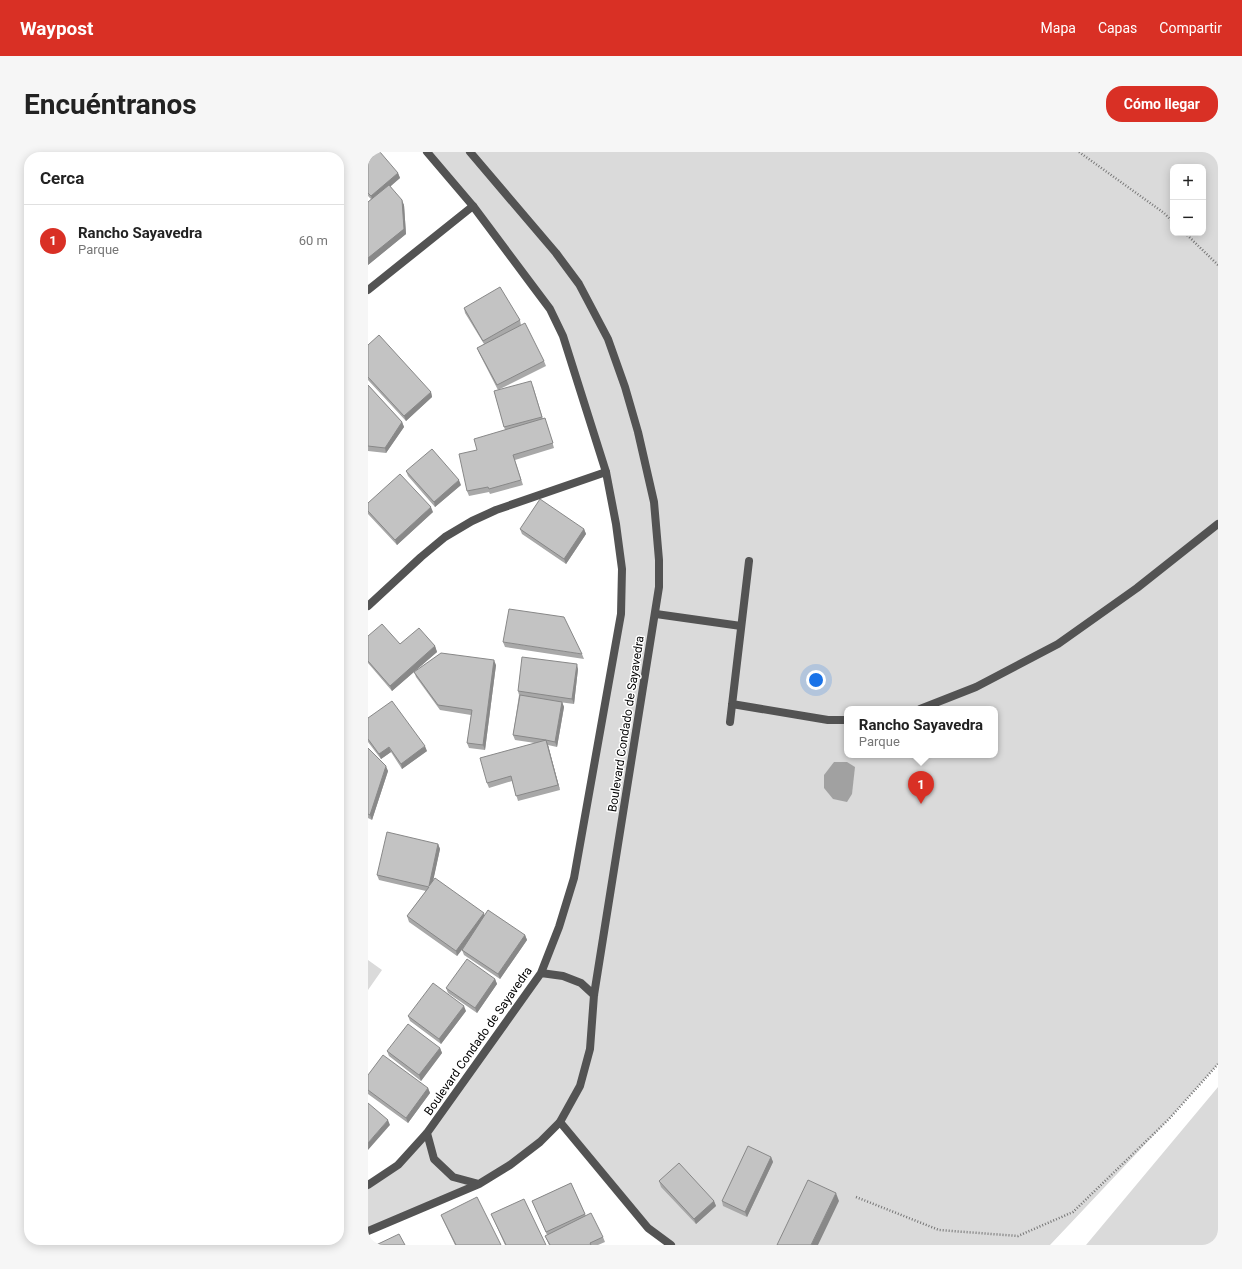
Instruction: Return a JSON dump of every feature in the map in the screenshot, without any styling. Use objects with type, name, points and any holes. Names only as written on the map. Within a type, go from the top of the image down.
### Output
[{"type":"street","name":"Boulevard Condado de Sayavedra","points":[[368,1185],[398,1165],[427,1133],[541,973],[559,927],[574,878],[621,614],[622,569],[616,524],[606,472],[563,336],[550,309],[473,206],[427,152]]},
{"type":"street","name":"Boulevard Condado de Sayavedra","points":[[368,1231],[479,1184],[510,1165],[540,1142],[560,1122],[580,1086],[590,1050],[594,995],[656,614],[659,587],[659,560],[654,502],[638,432],[625,387],[608,339],[579,284],[556,253],[470,152]]},
{"type":"street","points":[[368,290],[473,206]]},
{"type":"street","points":[[368,606],[445,537],[472,521],[496,510],[606,472]]},
{"type":"street","points":[[928,706],[976,687],[1058,644],[1137,588],[1218,524]]},
{"type":"street","points":[[730,722],[749,561]]},
{"type":"street","points":[[656,614],[741,626]]},
{"type":"street","points":[[732,704],[828,720],[844,720]]},
{"type":"street","points":[[541,973],[563,976],[581,983],[594,995]]},
{"type":"street","points":[[560,1122],[648,1228],[672,1245]]},
{"type":"street","points":[[427,1133],[434,1159],[453,1177],[479,1184]]},
{"type":"path","points":[[1079,152],[1164,213],[1170,219]]},
{"type":"path","points":[[1188,236],[1218,265]]},
{"type":"path","points":[[856,1197],[939,1230],[1018,1236],[1073,1212],[1169,1119],[1218,1064]]},
{"type":"shaded area","points":[[427,152],[1218,152],[1218,1064],[1169,1119],[1050,1245],[671,1245],[648,1228],[560,1122],[510,1165],[368,1231],[368,1185],[398,1165],[541,973],[574,878],[621,614],[622,569],[606,472],[550,309]]},
{"type":"shaded area","points":[[834,762],[847,762],[855,767],[852,794],[847,802],[833,799],[824,788],[824,775]]},
{"type":"shaded area","points":[[368,960],[382,970],[368,990]]},
{"type":"shaded area","points":[[1218,1087],[1218,1245],[1086,1245]]},
{"type":"building","points":[[372,152],[380,152],[398,173],[371,196],[368,193],[368,155]]},
{"type":"building","points":[[389,185],[402,200],[404,229],[368,258],[368,202]]},
{"type":"building","points":[[500,287],[520,320],[483,341],[464,308]]},
{"type":"building","points":[[525,323],[544,361],[497,385],[477,348]]},
{"type":"building","points":[[379,335],[431,392],[404,416],[368,377],[368,345]]},
{"type":"building","points":[[531,381],[542,417],[504,427],[494,391]]},
{"type":"building","points":[[368,385],[402,422],[385,448],[368,446]]},
{"type":"building","points":[[545,418],[553,443],[513,455],[521,480],[489,489],[488,487],[467,491],[459,454],[477,450],[474,439]]},
{"type":"building","points":[[432,449],[459,480],[434,502],[406,471]]},
{"type":"building","points":[[400,474],[431,507],[395,540],[368,511],[368,503]]},
{"type":"building","points":[[540,499],[584,529],[564,559],[520,529]]},
{"type":"building","points":[[509,609],[564,617],[582,654],[503,642]]},
{"type":"building","points":[[382,624],[400,644],[419,628],[435,646],[390,686],[368,661],[368,636]]},
{"type":"building","points":[[441,653],[494,660],[483,745],[467,743],[472,710],[438,705],[414,672]]},
{"type":"building","points":[[522,657],[577,664],[572,699],[518,691]]},
{"type":"building","points":[[520,695],[562,702],[555,742],[513,735]]},
{"type":"building","points":[[392,701],[425,746],[401,764],[389,747],[379,754],[368,739],[368,718]]},
{"type":"building","points":[[546,740],[558,785],[516,796],[511,776],[487,783],[480,758]]},
{"type":"building","points":[[368,748],[386,766],[370,815],[368,814]]},
{"type":"building","points":[[387,832],[438,844],[429,886],[435,878],[484,913],[456,951],[407,916],[429,887],[377,875]]},
{"type":"building","points":[[488,910],[525,935],[498,974],[462,950]]},
{"type":"building","points":[[467,959],[495,979],[475,1008],[446,988]]},
{"type":"building","points":[[433,983],[464,1006],[439,1039],[408,1016]]},
{"type":"building","points":[[408,1024],[440,1048],[419,1075],[387,1051]]},
{"type":"building","points":[[383,1055],[428,1088],[406,1118],[368,1090],[368,1075]]},
{"type":"building","points":[[368,1103],[388,1120],[368,1143]]},
{"type":"building","points":[[748,1146],[771,1157],[745,1212],[722,1201]]},
{"type":"building","points":[[679,1163],[714,1201],[694,1219],[659,1181]]},
{"type":"building","points":[[808,1180],[836,1193],[811,1245],[777,1245]]},
{"type":"building","points":[[571,1183],[585,1214],[546,1232],[532,1201]]},
{"type":"building","points":[[477,1197],[501,1245],[456,1245],[441,1215]]},
{"type":"building","points":[[524,1199],[546,1245],[506,1245],[491,1214]]},
{"type":"building","points":[[591,1213],[603,1237],[590,1243],[591,1245],[550,1245],[545,1236]]},
{"type":"building","points":[[399,1234],[405,1245],[376,1245]]},
{"type":"place","name":"Rancho Sayavedra","points":[[921,804]]}]
